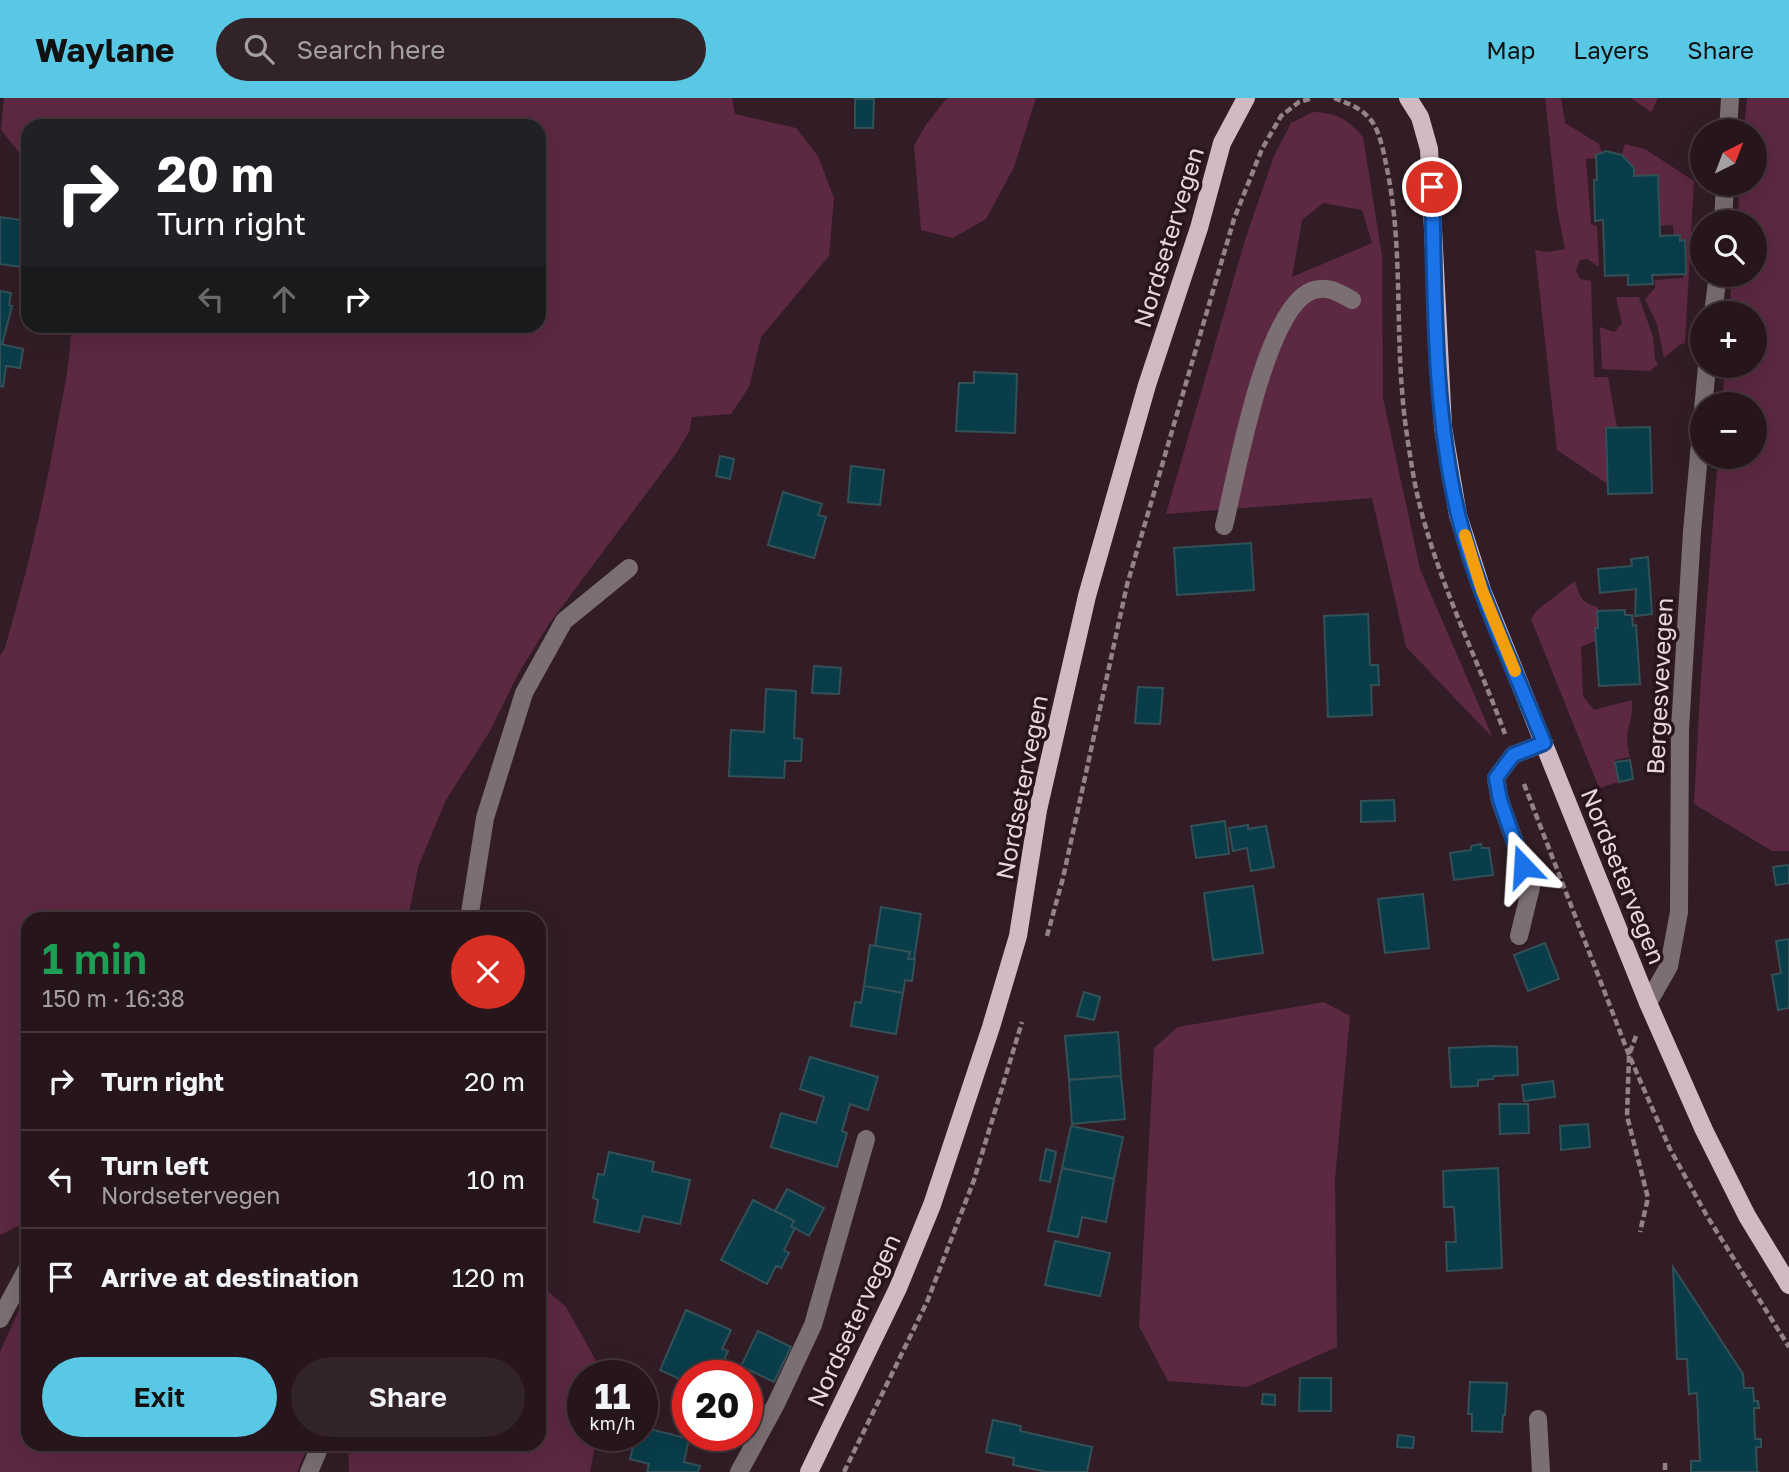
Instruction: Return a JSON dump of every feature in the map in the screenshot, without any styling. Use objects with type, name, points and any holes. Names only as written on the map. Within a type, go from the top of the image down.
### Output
[{"type":"main road","name":"Nordsetervegen","points":[[809,1472],[898,1288],[932,1205],[991,1027],[1018,936],[1038,810],[1087,596],[1147,385],[1199,228],[1214,167],[1222,143],[1246,98]]},
{"type":"main road","name":"Nordsetervegen","points":[[1408,98],[1420,117],[1429,149],[1443,427],[1458,515],[1482,590],[1648,1003],[1704,1130],[1747,1216],[1789,1285]]},
{"type":"street","points":[[1729,119],[1730,98]]},
{"type":"street","points":[[1224,526],[1255,392],[1278,332],[1298,301],[1311,291],[1331,288],[1352,300]]},
{"type":"street","name":"Bergesvevegen","points":[[1648,1003],[1669,966],[1679,912],[1680,729],[1692,532],[1706,378]]},
{"type":"street","points":[[470,912],[485,818],[524,693],[565,621],[629,568]]},
{"type":"street","points":[[1519,936],[1531,887],[1500,800],[1496,778],[1513,755],[1544,743]]},
{"type":"street","points":[[739,1472],[776,1404],[813,1325],[866,1139]]},
{"type":"street","points":[[0,1319],[21,1280]]},
{"type":"street","points":[[1538,1419],[1541,1472]]},
{"type":"street","points":[[309,1472],[318,1451]]},
{"type":"path","points":[[1043,949],[1063,878],[1127,585],[1234,219],[1262,149],[1281,116],[1299,102],[1313,98]]},
{"type":"path","points":[[1640,1231],[1648,1198],[1627,1116],[1629,1055],[1648,1003]]},
{"type":"path","points":[[844,1472],[928,1302],[974,1180],[1024,1016]]},
{"type":"path","points":[[1665,1463],[1665,1472]]},
{"type":"shaded area","points":[[4,98],[732,98],[735,114],[796,128],[818,156],[834,198],[829,256],[761,337],[749,387],[731,414],[692,417],[689,432],[675,455],[549,624],[518,674],[490,731],[446,800],[418,867],[409,912],[21,912],[21,1224],[0,1235],[0,656],[5,648],[34,538],[66,377],[71,333],[546,333],[546,119],[21,119],[21,155],[1,130]]},
{"type":"shaded area","points":[[947,98],[1036,98],[1014,167],[986,219],[953,238],[921,230],[914,146],[925,126]]},
{"type":"shaded area","points":[[1545,98],[1561,98],[1565,123],[1599,144],[1603,155],[1586,159],[1591,224],[1597,226],[1599,267],[1587,259],[1580,260],[1576,270],[1580,279],[1591,281],[1594,377],[1608,377],[1628,487],[1606,483],[1557,450],[1535,250],[1547,252],[1565,249],[1557,208]]},
{"type":"shaded area","points":[[1631,98],[1658,98],[1651,112]]},
{"type":"shaded area","points":[[1747,98],[1789,98],[1789,851],[1772,851],[1694,804],[1717,469],[1767,469],[1767,392],[1723,392],[1724,378],[1767,378],[1767,301],[1730,301],[1731,287],[1767,287],[1767,210],[1738,210],[1739,196],[1768,196],[1768,119],[1745,119]]},
{"type":"shaded area","points":[[1313,112],[1329,114],[1347,121],[1363,137],[1382,256],[1383,398],[1420,569],[1493,738],[1406,647],[1372,498],[1166,514],[1245,240],[1274,156],[1291,123]],"holes":[[[1323,203],[1362,210],[1372,243],[1292,277],[1302,220]]]},
{"type":"shaded area","points":[[1625,144],[1645,149],[1690,178],[1690,196],[1693,196],[1692,210],[1690,210],[1685,343],[1664,358],[1657,324],[1645,299],[1655,288],[1655,280],[1683,278],[1681,240],[1674,240],[1673,225],[1660,226],[1659,179],[1634,180],[1621,156]]},
{"type":"shaded area","points":[[1616,297],[1639,297],[1653,337],[1658,364],[1650,371],[1602,369],[1600,327],[1614,332],[1622,324]]},
{"type":"shaded area","points":[[1575,581],[1582,598],[1588,604],[1598,607],[1599,642],[1581,647],[1583,696],[1594,710],[1632,700],[1627,740],[1630,757],[1615,760],[1618,777],[1622,781],[1599,788],[1531,619],[1536,611]]},
{"type":"shaded area","points":[[1324,1002],[1350,1016],[1335,1179],[1337,1347],[1247,1387],[1168,1381],[1139,1326],[1154,1048],[1178,1027]]},
{"type":"shaded area","points":[[546,1289],[566,1307],[596,1360],[567,1360],[567,1451],[594,1451],[590,1472],[349,1472],[348,1451],[546,1451]]},
{"type":"shaded area","points":[[21,1306],[21,1451],[306,1451],[297,1472],[0,1472],[0,1352]]},
{"type":"building","points":[[855,99],[874,99],[873,128],[855,128]]},
{"type":"building","points":[[1606,151],[1622,155],[1634,168],[1634,176],[1658,175],[1660,236],[1680,235],[1680,241],[1685,240],[1686,274],[1652,275],[1653,284],[1628,285],[1628,275],[1605,276],[1603,220],[1595,221],[1594,180],[1597,180],[1596,155]]},
{"type":"building","points":[[0,217],[21,220],[21,267],[0,264]]},
{"type":"building","points":[[0,291],[11,293],[9,305],[12,306],[2,345],[0,344]]},
{"type":"building","points":[[0,344],[23,349],[20,368],[6,366],[3,387],[0,386]]},
{"type":"building","points":[[974,372],[1017,374],[1015,433],[956,431],[959,383],[974,383]]},
{"type":"building","points":[[1650,427],[1652,493],[1608,494],[1606,428]]},
{"type":"building","points":[[720,456],[734,459],[730,479],[716,476]]},
{"type":"building","points":[[851,466],[884,470],[880,505],[848,502]]},
{"type":"building","points":[[783,492],[822,504],[818,515],[826,517],[814,558],[768,545]]},
{"type":"building","points":[[1251,543],[1254,590],[1177,595],[1174,548]]},
{"type":"building","points":[[1648,557],[1652,614],[1635,616],[1636,589],[1600,593],[1598,569],[1632,566],[1631,559]]},
{"type":"building","points":[[1625,610],[1625,615],[1632,615],[1633,626],[1636,625],[1640,684],[1599,686],[1595,628],[1598,628],[1597,611]]},
{"type":"building","points":[[1368,614],[1370,665],[1378,665],[1379,685],[1371,685],[1372,715],[1328,717],[1324,616]]},
{"type":"building","points":[[814,666],[841,668],[839,694],[812,693]]},
{"type":"building","points":[[1138,687],[1163,688],[1160,724],[1135,723]]},
{"type":"building","points":[[766,689],[796,691],[794,738],[802,739],[801,761],[785,761],[784,778],[729,776],[731,730],[764,732]]},
{"type":"building","points":[[1630,760],[1633,779],[1619,782],[1615,762]]},
{"type":"building","points":[[1394,800],[1395,821],[1361,822],[1361,801]]},
{"type":"building","points":[[1225,821],[1229,854],[1196,858],[1191,826]]},
{"type":"building","points":[[1248,825],[1248,829],[1266,826],[1274,867],[1251,871],[1247,848],[1233,851],[1229,828]]},
{"type":"building","points":[[1481,844],[1482,848],[1489,848],[1493,875],[1454,880],[1450,853],[1471,850],[1471,846]]},
{"type":"building","points":[[1789,865],[1789,883],[1776,885],[1773,867]]},
{"type":"building","points":[[1253,886],[1263,953],[1213,960],[1204,893]]},
{"type":"building","points":[[1423,894],[1429,948],[1385,953],[1378,899]]},
{"type":"building","points":[[881,907],[921,914],[914,959],[908,959],[910,952],[875,946]]},
{"type":"building","points":[[1789,939],[1789,1008],[1778,1010],[1772,975],[1781,973],[1776,941]]},
{"type":"building","points":[[1545,943],[1559,979],[1528,991],[1514,955]]},
{"type":"building","points":[[870,945],[910,952],[908,959],[915,959],[912,981],[905,980],[903,993],[864,986]]},
{"type":"building","points":[[864,986],[903,993],[896,1034],[851,1026],[855,1002],[861,1003]]},
{"type":"building","points":[[1084,992],[1100,997],[1094,1020],[1077,1016]]},
{"type":"building","points":[[1118,1032],[1121,1076],[1069,1080],[1065,1036]]},
{"type":"building","points":[[1517,1047],[1518,1075],[1478,1080],[1478,1086],[1451,1087],[1449,1048]]},
{"type":"building","points":[[810,1057],[878,1077],[868,1110],[850,1104],[842,1131],[847,1133],[837,1167],[771,1147],[781,1113],[816,1123],[824,1097],[800,1089]]},
{"type":"building","points":[[1121,1076],[1125,1119],[1072,1124],[1069,1080]]},
{"type":"building","points":[[1553,1081],[1555,1097],[1524,1101],[1522,1085]]},
{"type":"building","points":[[1499,1104],[1528,1104],[1529,1133],[1500,1134]]},
{"type":"building","points":[[1588,1124],[1590,1147],[1561,1150],[1560,1126]]},
{"type":"building","points":[[1071,1126],[1123,1137],[1114,1179],[1062,1168]]},
{"type":"building","points":[[1046,1149],[1056,1152],[1050,1182],[1040,1180]]},
{"type":"building","points":[[609,1152],[654,1162],[652,1171],[690,1180],[680,1224],[643,1216],[639,1232],[594,1222],[598,1200],[593,1198],[598,1174],[604,1175]]},
{"type":"building","points":[[1062,1168],[1114,1179],[1106,1222],[1082,1217],[1078,1237],[1048,1231]]},
{"type":"building","points":[[1498,1168],[1502,1268],[1447,1271],[1446,1242],[1456,1242],[1454,1207],[1444,1207],[1443,1171]]},
{"type":"building","points":[[787,1189],[824,1208],[809,1236],[791,1226],[794,1221],[775,1211]]},
{"type":"building","points":[[753,1200],[794,1221],[791,1226],[795,1228],[784,1250],[789,1253],[781,1268],[776,1266],[767,1284],[721,1260]]},
{"type":"building","points":[[1055,1241],[1110,1253],[1100,1296],[1045,1285]]},
{"type":"building","points":[[1673,1267],[1743,1374],[1744,1388],[1753,1388],[1754,1401],[1758,1401],[1759,1408],[1754,1408],[1755,1439],[1761,1439],[1761,1447],[1756,1447],[1759,1472],[1691,1472],[1691,1461],[1700,1461],[1697,1393],[1689,1394],[1687,1359],[1677,1359]]},
{"type":"building","points":[[686,1310],[731,1330],[722,1349],[728,1351],[724,1360],[672,1360],[672,1376],[660,1370]]},
{"type":"building","points":[[758,1331],[791,1347],[774,1382],[763,1377],[763,1360],[744,1360]]},
{"type":"building","points":[[1300,1378],[1331,1378],[1331,1411],[1299,1411]]},
{"type":"building","points":[[1470,1382],[1507,1383],[1502,1432],[1472,1431],[1472,1414],[1468,1414]]},
{"type":"building","points":[[1263,1394],[1275,1395],[1275,1405],[1262,1404]]},
{"type":"building","points":[[993,1420],[1021,1426],[1020,1431],[1092,1447],[1087,1472],[1047,1472],[1013,1465],[1014,1458],[986,1452]]},
{"type":"building","points":[[658,1431],[672,1435],[672,1451],[686,1451],[684,1462],[700,1466],[698,1472],[647,1472],[649,1464],[630,1459],[632,1451],[658,1451]]},
{"type":"building","points":[[1398,1435],[1414,1437],[1413,1448],[1397,1447]]},
{"type":"slow traffic","points":[[1465,535],[1482,590],[1515,671]]},
{"type":"route","points":[[1432,187],[1434,283],[1443,427],[1458,515],[1482,590],[1544,743],[1513,755],[1496,778],[1500,800],[1523,866]]}]
